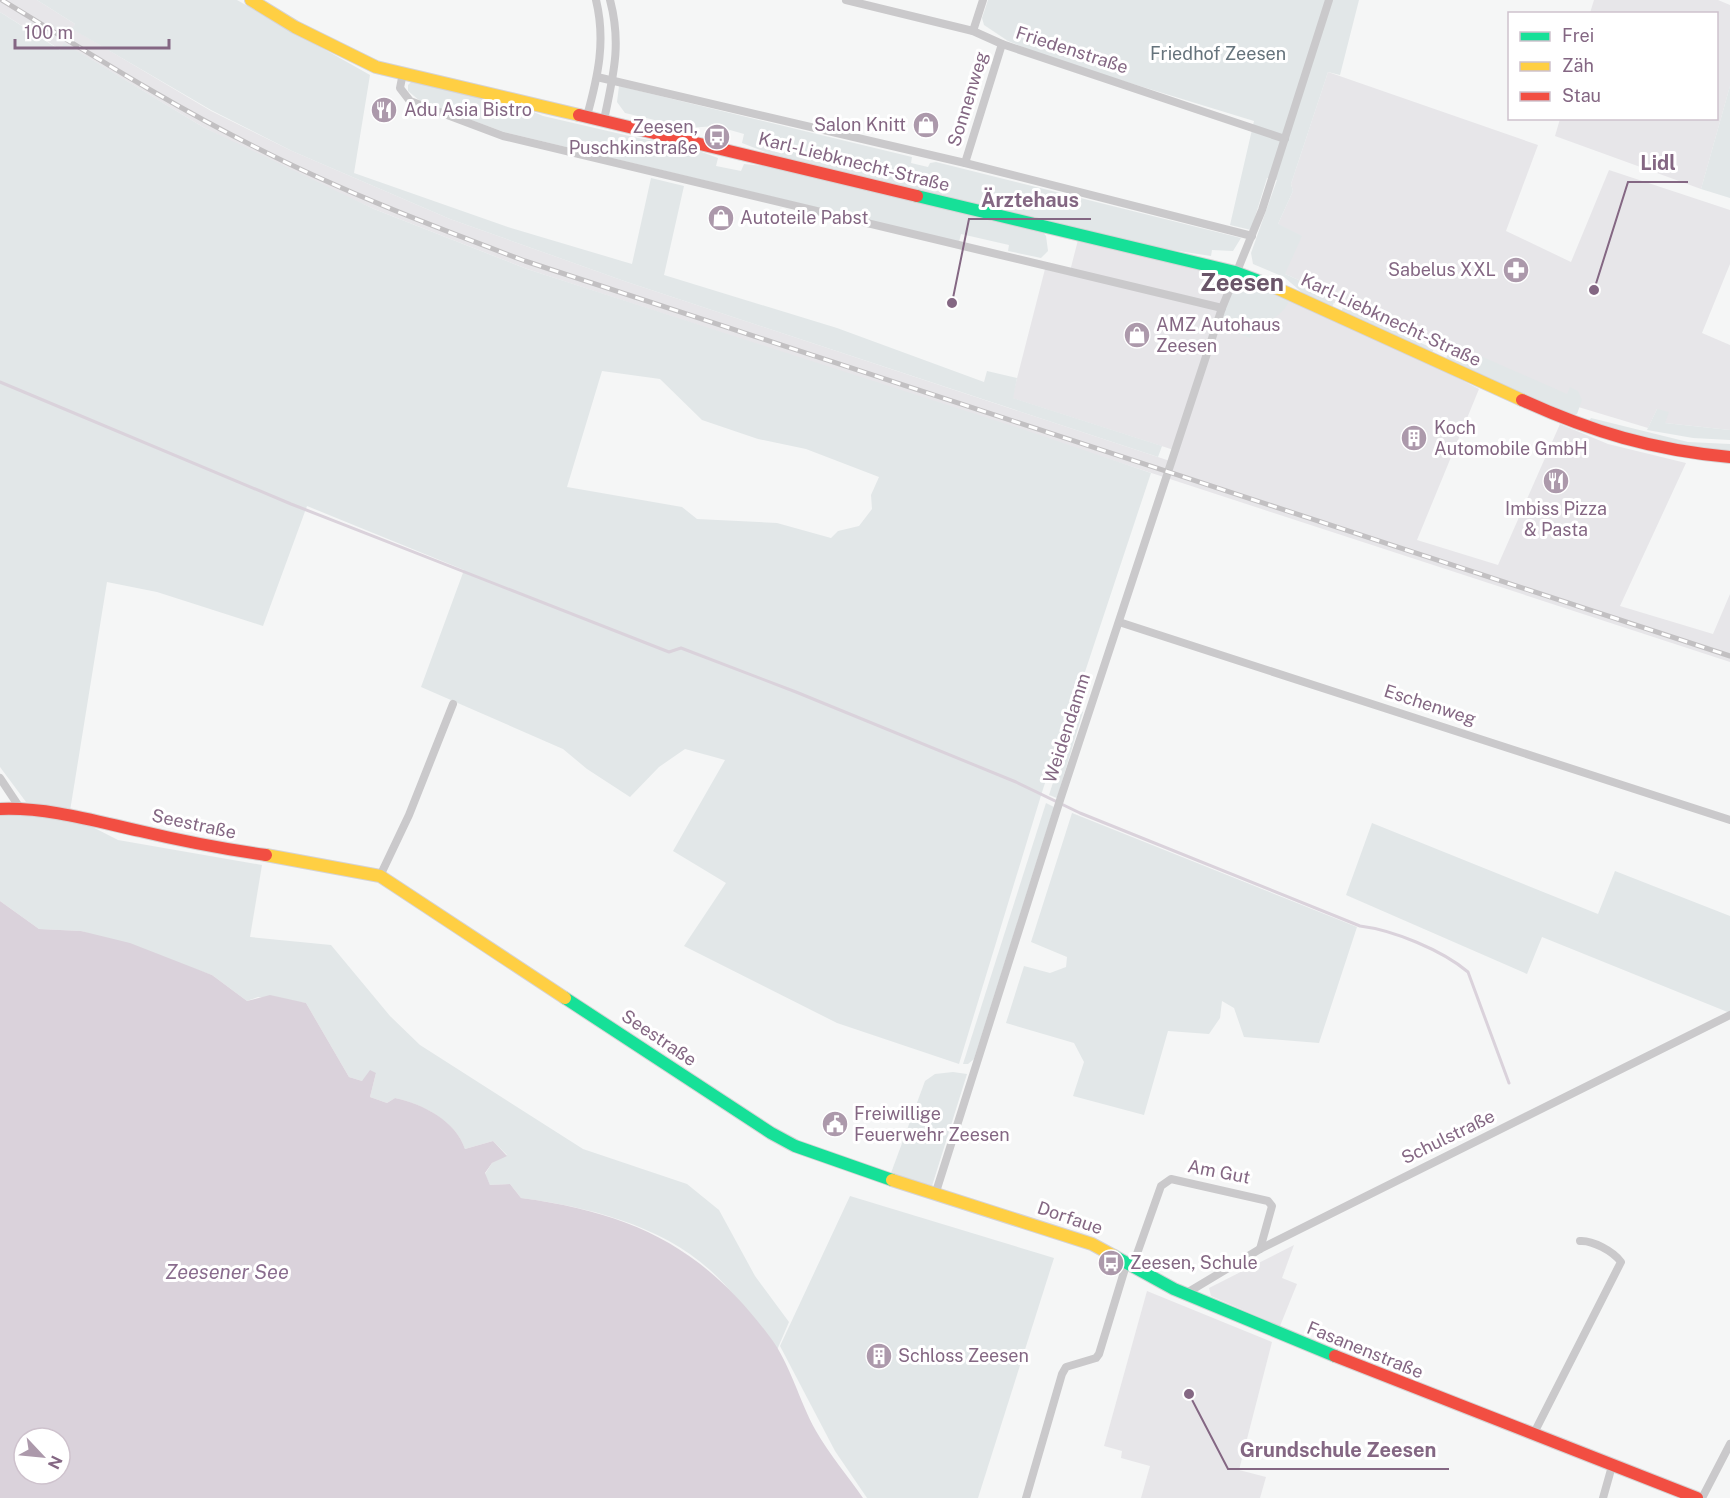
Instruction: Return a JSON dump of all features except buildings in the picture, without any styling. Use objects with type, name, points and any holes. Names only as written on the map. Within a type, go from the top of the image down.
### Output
[{"type":"street","name":"Karl-Liebknecht-Straße","points":[[251,0],[354,59],[376,67],[1235,272],[1290,293],[1581,424],[1637,443],[1686,453],[1730,457]]},
{"type":"street","points":[[587,116],[597,77],[602,44],[596,0]]},
{"type":"street","points":[[604,120],[618,47],[617,24],[610,0]]},
{"type":"street","name":"Friedenstraße","points":[[846,0],[973,31],[1002,44],[1286,139]]},
{"type":"street","name":"Sonnenweg","points":[[973,31],[983,0]]},
{"type":"street","name":"Weidendamm","points":[[935,1195],[1061,797],[1222,308],[1235,272],[1252,236],[1286,139],[1329,0]]},
{"type":"street","name":"Sonnenweg","points":[[965,163],[1002,44]]},
{"type":"street","points":[[403,73],[400,88],[410,101],[503,136],[1222,308]]},
{"type":"street","name":"Karl-Liebknecht-Straße","points":[[597,77],[965,163],[1252,236]]},
{"type":"street","name":"Eschenweg","points":[[1119,622],[1730,820]]},
{"type":"street","points":[[380,876],[409,815],[453,704]]},
{"type":"street","points":[[0,778],[20,808]]},
{"type":"street","name":"Seestraße","points":[[0,808],[20,808],[87,819],[200,845],[380,876],[771,1133],[795,1146],[935,1195]]},
{"type":"street","name":"Schulstraße","points":[[1185,1294],[1260,1249],[1730,1015]]},
{"type":"street","name":"Am Gut","points":[[1130,1263],[1161,1186],[1171,1179],[1268,1201],[1272,1206],[1260,1249]]},
{"type":"street","name":"Dorfaue","points":[[935,1195],[998,1212],[1082,1240],[1130,1263],[1185,1294]]},
{"type":"street","points":[[1533,1435],[1620,1262],[1615,1254],[1587,1241],[1580,1241]]},
{"type":"street","points":[[1026,1498],[1062,1374],[1066,1367],[1095,1358],[1099,1354],[1130,1263]]},
{"type":"street","name":"Fasanenstraße","points":[[1185,1294],[1358,1367],[1699,1498]]},
{"type":"street","points":[[1699,1498],[1730,1444]]},
{"type":"street","points":[[1603,1498],[1612,1466]]},
{"type":"shaded area","points":[[0,0],[37,0],[75,24],[73,29],[211,111],[292,151],[450,219],[627,282],[1173,462],[1177,451],[1012,398],[1045,269],[1069,275],[1078,240],[1206,271],[1257,286],[1431,364],[1479,389],[1417,540],[1498,565],[1560,424],[1608,444],[1686,463],[1620,606],[1713,634],[1730,594],[1730,662],[527,269],[374,209],[283,168],[203,127],[65,44],[61,50],[0,12]]},
{"type":"shaded area","points":[[1594,0],[1718,0],[1730,5],[1730,86],[1701,189],[1555,136],[1560,120],[1718,120],[1718,12],[1590,12]]},
{"type":"shaded area","points":[[1328,72],[1538,145],[1506,231],[1571,262],[1609,170],[1730,210],[1730,264],[1702,333],[1730,345],[1730,430],[1665,423],[1657,409],[1648,428],[1575,406],[1437,341],[1434,346],[1344,304],[1346,300],[1339,290],[1335,303],[1316,295],[1308,284],[1285,274],[1278,224],[1293,191],[1291,184]]},
{"type":"shaded area","points":[[1294,1245],[1282,1278],[1297,1284],[1280,1326],[1211,1296],[1209,1288]]},
{"type":"shaded area","points":[[1147,1291],[1272,1342],[1239,1470],[1266,1477],[1260,1498],[1141,1498],[1150,1466],[1121,1458],[1122,1451],[1104,1446]]},
{"type":"green space","points":[[37,0],[237,0],[370,75],[354,173],[511,228],[632,264],[651,178],[684,186],[664,275],[837,328],[984,382],[987,371],[1017,378],[1013,398],[1162,446],[1158,457],[627,282],[450,219],[292,151],[211,110],[72,29],[75,24]]},
{"type":"green space","name":"Friedhof Zeesen","points":[[988,0],[1359,0],[1340,75],[1328,72],[1291,184],[1293,191],[1278,224],[1302,236],[1285,274],[1308,284],[1316,295],[1334,302],[1332,308],[1305,295],[1284,277],[1253,264],[1251,253],[1277,180],[1267,178],[1251,230],[1230,225],[1254,121],[1058,61],[1008,41],[984,25],[982,18]]},
{"type":"green space","points":[[0,12],[60,50],[64,43],[203,127],[374,209],[527,269],[1151,473],[1078,693],[1070,708],[1043,789],[959,1064],[837,1023],[684,946],[726,883],[673,851],[725,760],[685,749],[659,767],[630,797],[587,769],[563,749],[421,687],[464,570],[307,506],[263,626],[157,592],[107,582],[70,811],[26,802],[0,767]],"holes":[[[602,371],[660,379],[702,420],[758,439],[806,449],[879,477],[871,495],[872,509],[859,526],[838,531],[831,538],[777,523],[697,519],[682,507],[567,487]]]},
{"type":"green space","points":[[412,81],[522,107],[543,116],[638,138],[685,146],[718,158],[716,166],[741,171],[744,164],[773,167],[1042,231],[1046,236],[1048,251],[1041,258],[1008,251],[1009,245],[961,234],[959,242],[504,132],[420,101],[408,91],[408,85]]},
{"type":"green space","points":[[619,86],[912,157],[911,163],[928,167],[930,163],[936,162],[1241,238],[1233,251],[1212,250],[1211,256],[1159,248],[773,155],[742,143],[744,134],[716,126],[688,128],[625,113],[617,102]]},
{"type":"green space","points":[[1730,86],[1730,198],[1701,189]]},
{"type":"green space","points":[[1246,283],[1289,301],[1280,314],[1257,329],[1250,338],[1221,327],[1231,294],[1239,285]]},
{"type":"green space","points":[[1343,307],[1434,349],[1431,354],[1341,313]]},
{"type":"green space","points":[[1451,343],[1567,394],[1570,387],[1578,391],[1582,400],[1577,414],[1572,416],[1446,359]]},
{"type":"green space","points":[[1657,409],[1669,412],[1665,423],[1730,430],[1730,440],[1693,438],[1647,430]]},
{"type":"green space","points":[[1591,418],[1688,442],[1730,444],[1730,450],[1677,445],[1592,425],[1589,421]]},
{"type":"green space","points":[[1077,709],[1083,712],[1057,798],[1049,795]]},
{"type":"green space","points":[[1046,803],[1054,807],[974,1059],[968,1064],[963,1064]]},
{"type":"green space","points":[[0,807],[69,815],[118,840],[262,865],[250,937],[331,945],[390,1016],[420,1045],[583,1149],[687,1184],[719,1210],[755,1276],[789,1322],[777,1350],[771,1339],[726,1286],[690,1254],[645,1229],[621,1220],[571,1207],[521,1198],[510,1184],[490,1185],[485,1174],[492,1163],[507,1155],[493,1141],[465,1149],[454,1130],[427,1109],[395,1098],[387,1103],[370,1097],[376,1073],[362,1081],[349,1077],[306,1003],[258,997],[247,1001],[212,975],[172,961],[81,931],[39,929],[0,901]]},
{"type":"green space","points":[[1072,813],[1357,927],[1319,1043],[1244,1037],[1234,1008],[1222,1001],[1220,1018],[1209,1034],[1168,1031],[1144,1115],[1073,1096],[1084,1062],[1074,1043],[1006,1023],[1024,966],[1050,973],[1066,967],[1067,957],[1031,942]]},
{"type":"green space","points":[[1372,823],[1598,914],[1615,871],[1730,916],[1730,1013],[1542,937],[1527,974],[1346,895]]},
{"type":"green space","points":[[953,1072],[967,1074],[932,1186],[891,1173],[925,1081],[935,1074]]},
{"type":"green space","points":[[850,1196],[1054,1258],[978,1498],[867,1498],[835,1451],[780,1346]]},
{"type":"water","name":"Zeesener See","points":[[0,901],[39,929],[81,931],[130,943],[212,975],[247,1001],[270,995],[306,1003],[349,1077],[362,1081],[370,1070],[376,1073],[370,1097],[387,1103],[395,1098],[427,1109],[454,1130],[465,1149],[493,1141],[507,1156],[492,1163],[485,1173],[490,1185],[510,1184],[521,1198],[597,1213],[631,1225],[662,1239],[691,1257],[718,1279],[770,1337],[784,1359],[816,1431],[863,1498],[0,1498]]},
{"type":"waterway","points":[[0,382],[291,504],[669,652],[681,648],[796,692],[1016,782],[1080,813],[1360,926],[1417,942],[1445,956],[1468,972],[1509,1083]]},
{"type":"railway","points":[[2,0],[162,97],[293,166],[358,195],[525,261],[1730,656]]},
{"type":"traffic: fast","points":[[917,196],[1235,272],[1272,286]]},
{"type":"traffic: fast","points":[[565,998],[771,1133],[795,1146],[892,1180]]},
{"type":"traffic: fast","points":[[1114,1256],[1174,1289],[1335,1356]]},
{"type":"traffic: slow","points":[[251,0],[295,27],[376,67],[579,115]]},
{"type":"traffic: slow","points":[[1272,286],[1522,400]]},
{"type":"traffic: slow","points":[[266,855],[380,876],[565,998]]},
{"type":"traffic: slow","points":[[892,1180],[1092,1244],[1114,1256]]},
{"type":"traffic: jam","points":[[579,115],[917,196]]},
{"type":"traffic: jam","points":[[1522,400],[1623,438],[1675,450],[1730,457]]},
{"type":"traffic: jam","points":[[0,809],[53,812],[187,841],[266,855]]},
{"type":"traffic: jam","points":[[1335,1356],[1697,1498]]},
{"type":"place","name":"Adu Asia Bistro","points":[[384,110]]},
{"type":"place","name":"Salon Knitt","points":[[926,125]]},
{"type":"place","name":"Zeesen, Puschkinstraße","points":[[717,137]]},
{"type":"place","name":"Autoteile Pabst","points":[[721,218]]},
{"type":"place","name":"Sabelus XXL","points":[[1516,270]]},
{"type":"place","name":"Lidl","points":[[1594,290]]},
{"type":"place","name":"Ärztehaus","points":[[952,303]]},
{"type":"place","name":"AMZ Autohaus Zeesen","points":[[1137,335]]},
{"type":"place","name":"Koch Automobile GmbH","points":[[1414,438]]},
{"type":"place","name":"Imbiss Pizza & Pasta","points":[[1556,481]]},
{"type":"place","name":"Freiwillige Feuerwehr Zeesen","points":[[835,1124]]},
{"type":"place","name":"Zeesen, Schule","points":[[1111,1263]]},
{"type":"place","name":"Schloss Zeesen","points":[[879,1356]]},
{"type":"place","name":"Grundschule Zeesen","points":[[1189,1394]]},
{"type":"district","name":"Zeesen","points":[[1242,283]]}]
